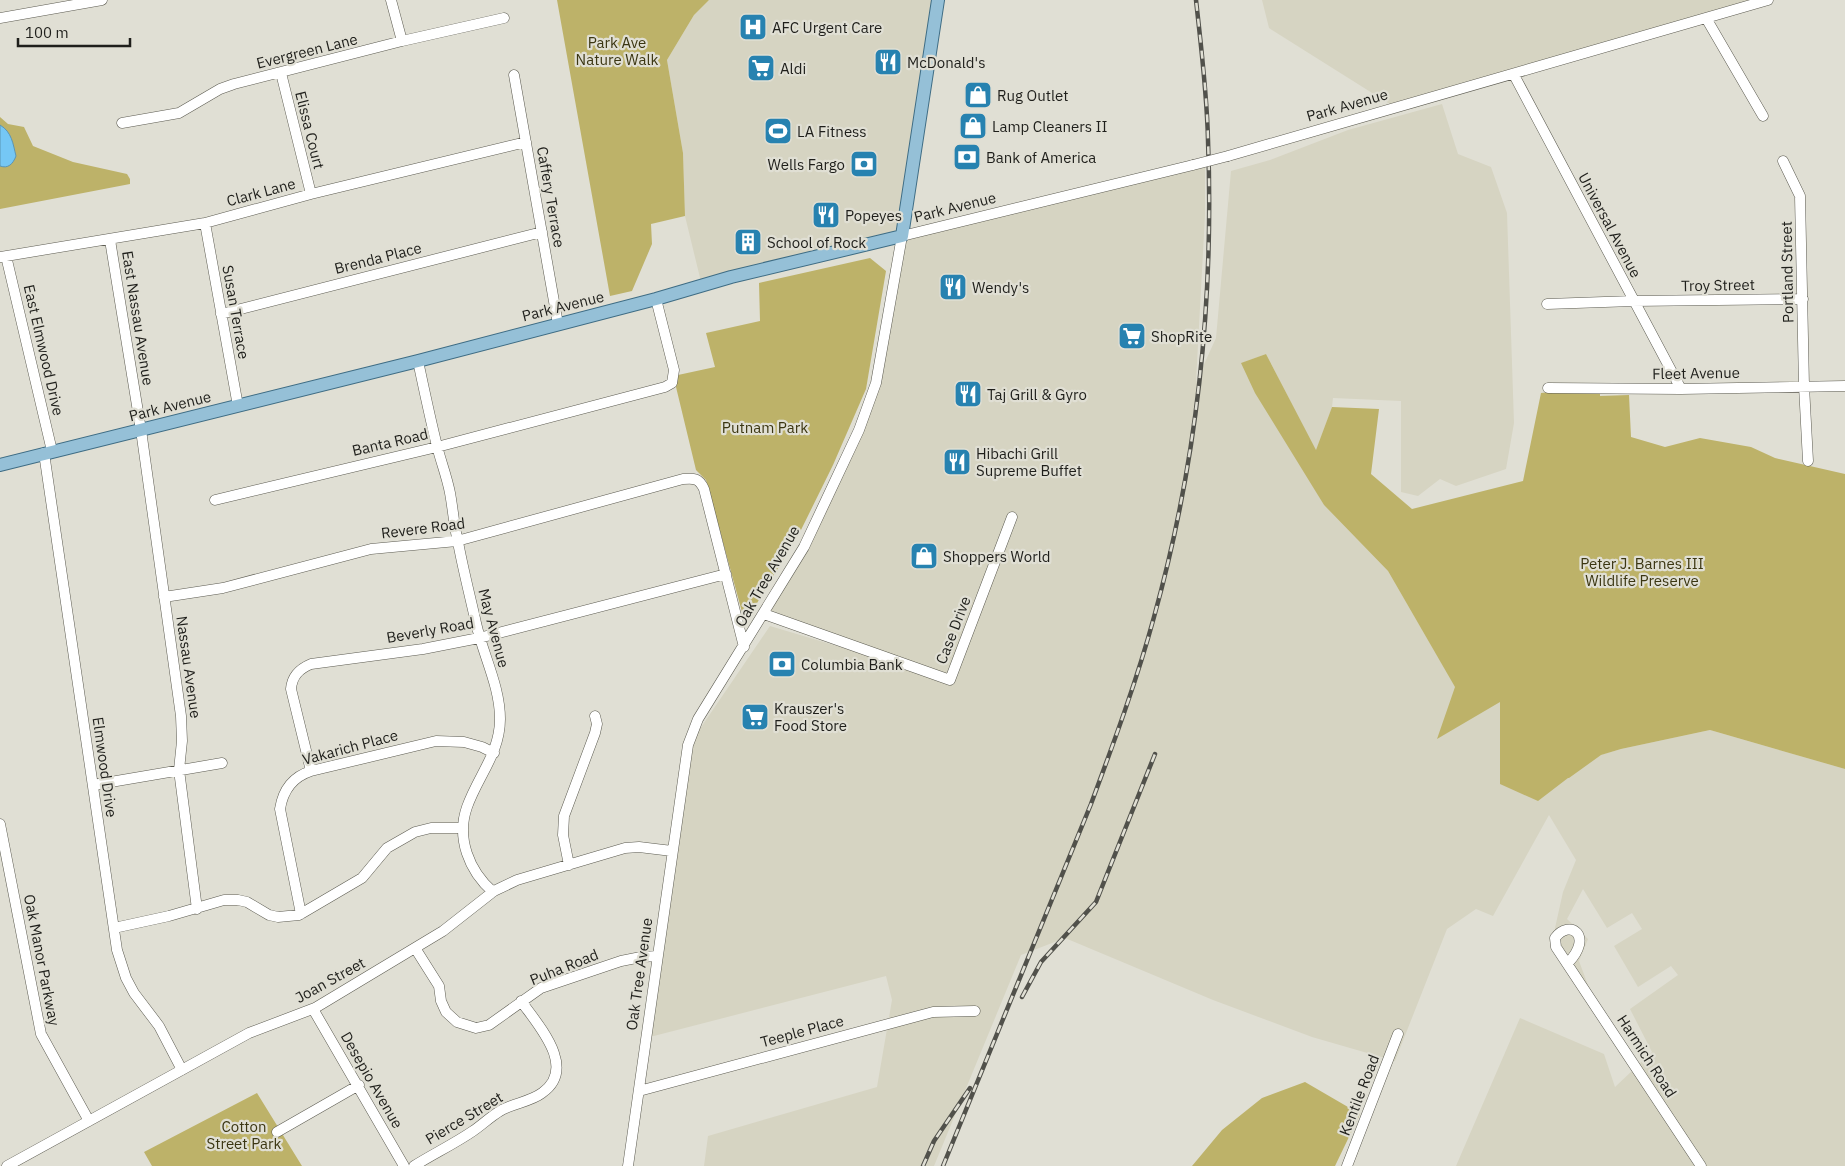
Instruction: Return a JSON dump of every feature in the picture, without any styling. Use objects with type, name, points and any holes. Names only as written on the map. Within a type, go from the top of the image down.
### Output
[{"type":"main road","name":"Oak Tree Avenue","points":[[902,236],[938,0]]},
{"type":"main road","name":"Park Avenue","points":[[0,465],[418,361],[656,299],[731,277],[902,236]]},
{"type":"street","points":[[0,18],[102,0]]},
{"type":"street","points":[[391,0],[402,42]]},
{"type":"street","name":"Park Avenue","points":[[902,236],[1228,156],[1514,75],[1768,0]]},
{"type":"street","name":"Evergreen Lane","points":[[122,123],[179,113],[220,89],[504,18]]},
{"type":"street","points":[[1706,18],[1763,116]]},
{"type":"street","name":"Elissa Court","points":[[281,74],[311,194]]},
{"type":"street","name":"Caffery Terrace","points":[[514,75],[558,324]]},
{"type":"street","name":"Universal Avenue","points":[[1514,75],[1681,389]]},
{"type":"street","name":"Clark Lane","points":[[3,256],[205,223],[311,194],[526,142]]},
{"type":"street","name":"Portland Street","points":[[1783,161],[1800,196],[1804,386],[1808,462]]},
{"type":"street","name":"Susan Terrace","points":[[205,223],[238,406]]},
{"type":"street","name":"Brenda Place","points":[[221,314],[542,232]]},
{"type":"street","name":"Oak Tree Avenue","points":[[628,1166],[672,851],[686,757],[692,735],[698,719],[744,647],[814,528],[859,430],[870,400],[879,366],[902,236]]},
{"type":"street","name":"East Nassau Avenue","points":[[110,240],[141,430]]},
{"type":"street","name":"East Elmwood Drive","points":[[3,256],[48,452]]},
{"type":"street","name":"Banta Road","points":[[215,500],[437,447],[665,387],[672,383],[674,370],[656,299]]},
{"type":"street","name":"Troy Street","points":[[1547,304],[1803,299]]},
{"type":"street","name":"May Avenue","points":[[418,361],[437,447],[450,494],[479,638],[497,694],[499,730],[494,753],[467,805],[463,828],[466,852],[472,867],[481,881],[492,892]]},
{"type":"street","name":"Fleet Avenue","points":[[1548,388],[1681,389],[1845,386]]},
{"type":"street","name":"Nassau Avenue","points":[[141,430],[181,716],[182,740],[179,770],[197,909]]},
{"type":"street","name":"Elmwood Drive","points":[[48,452],[117,950],[126,978],[134,993],[159,1026],[182,1070]]},
{"type":"street","name":"Revere Road","points":[[164,597],[223,588],[371,549],[458,541],[683,479],[695,478],[704,489],[726,574]]},
{"type":"street","name":"Case Drive","points":[[764,614],[950,680],[1012,516]]},
{"type":"street","points":[[726,574],[744,647]]},
{"type":"street","name":"Beverly Road","points":[[311,771],[291,688],[294,676],[303,667],[311,664],[423,649],[479,638],[726,574]]},
{"type":"street","points":[[569,866],[562,825],[566,806],[595,733],[597,724],[595,716]]},
{"type":"street","name":"Vakarich Place","points":[[301,914],[280,809],[281,800],[288,785],[301,774],[436,741],[464,742],[482,747],[494,753]]},
{"type":"street","points":[[93,785],[222,763]]},
{"type":"street","name":"Oak Manor Parkway","points":[[0,824],[40,1034],[89,1121]]},
{"type":"street","points":[[114,928],[197,909],[224,900],[247,902],[269,915],[291,917],[301,914],[362,878],[387,848],[401,839],[424,829],[463,828]]},
{"type":"street","name":"Joan Street","points":[[7,1166],[249,1033],[313,1009],[443,931],[492,892],[517,880],[625,848],[639,847],[672,851]]},
{"type":"street","name":"Puha Road","points":[[415,948],[439,986],[441,1001],[446,1012],[457,1022],[476,1028],[489,1025],[542,988],[601,967],[636,958],[658,956]]},
{"type":"street","name":"Harmich Road","points":[[1568,963],[1701,1166]]},
{"type":"street","name":"Pierce Street","points":[[414,1166],[474,1131],[502,1110],[542,1094],[548,1088],[556,1072],[556,1056],[552,1045],[521,1002]]},
{"type":"street","name":"Desepio Avenue","points":[[313,1009],[404,1166]]},
{"type":"street","name":"Teeple Place","points":[[639,1091],[933,1012],[975,1012]]},
{"type":"street","name":"Kentile Road","points":[[1347,1166],[1398,1034]]},
{"type":"street","points":[[277,1132],[359,1086]]},
{"type":"shaded area","points":[[709,0],[938,0],[902,236],[1205,162],[1205,215],[1196,382],[1216,338],[1231,171],[1270,160],[1348,130],[1442,104],[1458,154],[1491,167],[1507,213],[1514,423],[1506,469],[1456,486],[1440,479],[1418,496],[1401,492],[1401,401],[1333,398],[1332,407],[1316,451],[1266,354],[1242,363],[1324,505],[1388,571],[1456,688],[1438,738],[1500,701],[1500,784],[1621,749],[1710,730],[1845,769],[1845,1166],[1456,1166],[1520,1018],[1604,1054],[1615,1087],[1652,1052],[1630,1009],[1678,975],[1671,966],[1638,987],[1614,946],[1642,929],[1632,913],[1607,928],[1583,889],[1567,919],[1588,939],[1579,961],[1604,1028],[1551,946],[1563,892],[1576,860],[1549,815],[1493,916],[1476,909],[1447,929],[1395,1061],[1312,1037],[1213,1000],[1065,938],[1021,955],[934,1166],[704,1166],[708,1136],[877,1087],[892,1000],[886,976],[650,1037],[693,739],[770,626],[924,672],[764,614],[781,586],[869,405],[902,237],[702,286],[685,216],[683,153],[667,60],[694,15]]},
{"type":"shaded area","points":[[1262,0],[1768,0],[1396,108],[1269,28]]},
{"type":"green space","name":"Park Ave Nature Walk","points":[[557,0],[709,0],[694,15],[667,60],[683,153],[685,216],[651,224],[652,244],[632,291],[610,296]]},
{"type":"green space","points":[[0,117],[8,124],[24,127],[33,146],[73,162],[127,174],[130,184],[0,209]]},
{"type":"green space","name":"Putnam Park","points":[[870,258],[886,271],[866,389],[833,465],[800,532],[745,623],[706,480],[696,470],[676,387],[678,375],[715,367],[706,333],[760,321],[759,283]]},
{"type":"green space","name":"Peter J. Barnes III Wildlife Preserve","points":[[1266,354],[1316,450],[1332,407],[1379,409],[1371,474],[1412,509],[1523,481],[1541,393],[1600,387],[1600,396],[1629,395],[1631,437],[1665,447],[1700,438],[1751,447],[1775,458],[1845,474],[1845,769],[1710,730],[1601,755],[1538,801],[1500,784],[1500,702],[1437,739],[1455,687],[1388,571],[1324,505],[1255,393],[1241,363]]},
{"type":"green space","points":[[1305,1082],[1360,1114],[1335,1166],[1192,1166],[1222,1130],[1262,1098]]},
{"type":"green space","name":"Cotton Street Park","points":[[257,1093],[302,1166],[152,1166],[144,1152]]},
{"type":"water","points":[[0,125],[10,135],[16,156],[12,163],[5,167],[0,166]]},
{"type":"railway","points":[[943,1166],[1091,804],[1140,664],[1169,559],[1192,440],[1205,320],[1208,260],[1207,122],[1204,70],[1196,0]]},
{"type":"railway","points":[[1022,997],[1041,962],[1096,902],[1155,754]]},
{"type":"railway","points":[[923,1166],[934,1141],[970,1088]]},
{"type":"place","name":"AFC Urgent Care","points":[[753,27]]},
{"type":"place","name":"McDonald's","points":[[888,62]]},
{"type":"place","name":"Aldi","points":[[761,68]]},
{"type":"place","name":"Rug Outlet","points":[[978,95]]},
{"type":"place","name":"Lamp Cleaners II","points":[[973,126]]},
{"type":"place","name":"LA Fitness","points":[[778,131]]},
{"type":"place","name":"Bank of America","points":[[967,157]]},
{"type":"place","name":"Wells Fargo","points":[[864,164]]},
{"type":"place","name":"Popeyes","points":[[826,215]]},
{"type":"place","name":"School of Rock","points":[[748,242]]},
{"type":"place","name":"Wendy's","points":[[953,287]]},
{"type":"place","name":"ShopRite","points":[[1132,336]]},
{"type":"place","name":"Taj Grill & Gyro","points":[[968,394]]},
{"type":"place","name":"Hibachi Grill Supreme Buffet","points":[[957,462]]},
{"type":"place","name":"Shoppers World","points":[[924,556]]},
{"type":"place","name":"Columbia Bank","points":[[782,664]]},
{"type":"place","name":"Krauszer's Food Store","points":[[755,717]]}]
